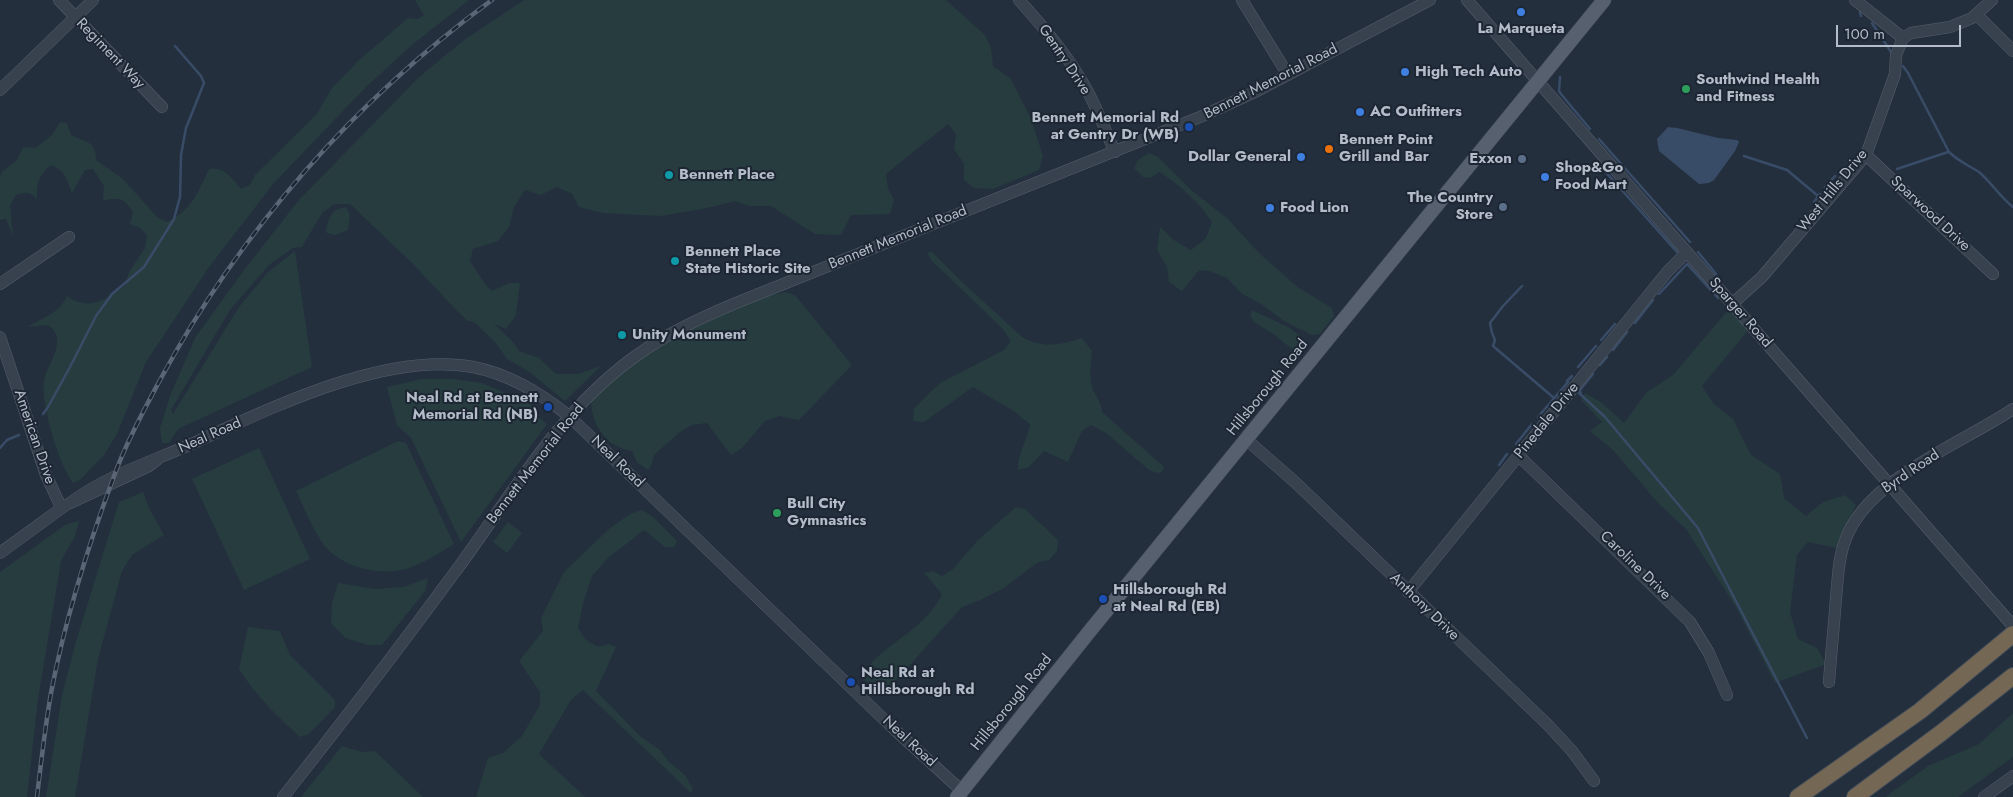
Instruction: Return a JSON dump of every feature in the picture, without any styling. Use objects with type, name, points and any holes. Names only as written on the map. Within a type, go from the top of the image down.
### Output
[{"type":"highway","points":[[1798,797],[1920,711],[2013,634]]},
{"type":"highway","points":[[1855,797],[1942,734],[2013,676]]},
{"type":"main road","name":"Hillsborough Road","points":[[959,794],[1604,0]]},
{"type":"street","name":"Regiment Way","points":[[59,0],[162,107]]},
{"type":"street","points":[[0,90],[93,0]]},
{"type":"street","name":"Gentry Drive","points":[[1019,0],[1050,35],[1075,69],[1088,92],[1115,152]]},
{"type":"street","points":[[1242,0],[1288,75]]},
{"type":"street","name":"Bennett Memorial Road","points":[[283,797],[349,714],[570,417],[621,367],[650,346],[690,324],[736,303],[1200,118],[1288,75],[1430,0]]},
{"type":"street","name":"Sparger Road","points":[[1467,0],[2013,626]]},
{"type":"street","points":[[1855,0],[1903,38],[1911,33],[1922,30],[1950,27],[1977,15],[1992,0]]},
{"type":"street","points":[[1977,15],[2013,51]]},
{"type":"street","name":"West Hills Drive","points":[[1732,304],[1762,277],[1866,154],[1895,74],[1896,55],[1903,38]]},
{"type":"street","name":"Sparwood Drive","points":[[1866,154],[1994,274]]},
{"type":"street","points":[[0,284],[69,237]]},
{"type":"street","name":"Pinedale Drive","points":[[1408,592],[1668,271],[1687,252]]},
{"type":"street","name":"American Drive","points":[[0,337],[46,475],[66,505]]},
{"type":"street","name":"Neal Road","points":[[0,553],[81,494],[104,482],[315,392],[380,373],[425,365],[462,366],[500,375],[546,399],[570,417],[959,794]]},
{"type":"street","name":"Byrd Road","points":[[1829,682],[1840,563],[1845,540],[1861,513],[1889,484],[2013,409]]},
{"type":"street","name":"Anthony Drive","points":[[1247,440],[1290,477],[1547,724],[1572,751],[1594,781]]},
{"type":"street","name":"Caroline Drive","points":[[1519,456],[1690,622],[1706,648],[1727,694]]},
{"type":"street","points":[[1984,797],[2013,776]]},
{"type":"green space","points":[[415,0],[469,0],[413,44],[366,87],[274,183],[209,267],[146,362],[117,434],[104,455],[80,480],[73,483],[57,448],[45,403],[44,380],[56,350],[56,335],[53,329],[47,325],[28,327],[56,311],[67,296],[83,303],[97,302],[125,286],[129,272],[145,248],[147,235],[140,228],[130,224],[133,213],[124,201],[114,199],[103,201],[104,186],[93,169],[85,170],[72,193],[62,173],[51,165],[39,180],[37,199],[29,193],[22,193],[16,195],[10,205],[13,236],[6,219],[0,220],[0,176],[3,171],[17,160],[23,147],[35,148],[52,135],[60,122],[67,123],[71,135],[92,145],[96,154],[96,160],[123,179],[157,217],[167,222],[183,212],[193,200],[209,169],[223,171],[241,189],[250,185],[255,175],[316,115],[332,88],[359,60],[408,18],[418,19],[424,15]]},
{"type":"green space","points":[[524,0],[946,0],[985,35],[991,48],[993,66],[1011,79],[1031,119],[1043,156],[1039,170],[993,189],[974,188],[964,180],[964,164],[954,149],[956,134],[948,124],[886,174],[888,188],[894,200],[890,214],[851,215],[841,235],[815,234],[771,206],[749,206],[735,201],[661,216],[603,213],[579,207],[572,194],[557,187],[541,195],[525,190],[514,207],[509,227],[498,241],[473,249],[470,261],[485,284],[492,291],[509,283],[520,283],[516,315],[506,329],[494,324],[513,342],[519,351],[539,358],[556,374],[578,374],[601,366],[565,401],[528,371],[507,359],[495,342],[474,322],[468,321],[459,313],[412,263],[350,204],[334,204],[322,213],[302,247],[293,248],[269,265],[230,310],[171,410],[173,414],[239,307],[268,272],[295,251],[312,367],[178,429],[169,443],[162,443],[160,428],[170,396],[195,338],[244,270],[299,200],[418,78],[464,40]]},
{"type":"green space","points":[[1149,153],[1158,157],[1191,190],[1228,219],[1260,254],[1299,288],[1332,308],[1334,316],[1320,334],[1312,335],[1284,321],[1261,304],[1242,294],[1227,278],[1209,271],[1199,270],[1182,291],[1169,282],[1167,267],[1157,250],[1160,227],[1174,240],[1191,250],[1206,238],[1212,222],[1195,201],[1167,177],[1159,172],[1151,178],[1143,177],[1134,168],[1138,160]]},
{"type":"green space","points":[[346,207],[350,215],[348,230],[335,235],[327,233],[326,230],[334,211]]},
{"type":"green space","points":[[932,252],[1021,336],[1043,344],[1066,342],[1082,338],[1092,351],[1091,383],[1101,405],[1102,412],[1164,467],[1162,472],[1157,473],[1149,470],[1106,433],[1091,425],[1082,431],[1068,462],[1044,451],[1029,467],[1018,470],[1019,458],[1030,424],[1012,410],[973,387],[924,422],[913,421],[914,408],[940,383],[1004,350],[1011,341],[1002,328],[931,260],[927,253]]},
{"type":"green space","points":[[785,292],[795,295],[852,365],[799,420],[780,416],[765,421],[742,448],[731,455],[707,423],[692,425],[680,432],[654,455],[648,470],[637,462],[632,451],[615,445],[602,434],[594,419],[591,401],[637,356],[699,324],[761,297]]},
{"type":"green space","points":[[1730,308],[1749,329],[1702,386],[1714,404],[1733,419],[1751,455],[1780,474],[1784,498],[1806,516],[1823,502],[1845,495],[1856,505],[1837,548],[1808,542],[1797,555],[1790,612],[1798,639],[1817,648],[1826,664],[1775,683],[1736,607],[1686,529],[1658,503],[1613,450],[1590,431],[1602,422],[1581,400],[1585,393],[1602,403],[1624,423],[1646,393],[1673,375]]},
{"type":"green space","points":[[1252,310],[1290,328],[1306,341],[1305,347],[1298,354],[1275,335],[1254,322],[1250,316]]},
{"type":"green space","points":[[422,379],[454,379],[482,383],[531,404],[536,415],[547,424],[461,542],[411,438],[397,425],[387,387]]},
{"type":"green space","points":[[398,441],[406,443],[454,544],[425,561],[406,569],[373,571],[351,565],[333,554],[320,540],[296,491]]},
{"type":"green space","points":[[259,448],[310,559],[244,590],[192,479]]},
{"type":"green space","points":[[143,492],[150,510],[164,535],[132,555],[122,571],[98,659],[75,797],[46,797],[62,695],[75,645],[119,502]]},
{"type":"green space","points":[[1016,507],[1025,509],[1058,540],[1057,551],[1049,560],[1038,562],[1004,588],[962,607],[900,676],[881,694],[862,677],[874,660],[929,614],[942,594],[924,573],[933,571],[942,576],[952,570],[978,540]]},
{"type":"green space","points":[[642,510],[653,517],[677,541],[674,547],[665,547],[644,530],[608,558],[592,576],[583,603],[578,628],[585,639],[598,647],[609,644],[616,647],[596,691],[641,737],[660,750],[668,761],[685,775],[693,789],[691,793],[583,690],[571,700],[539,754],[585,797],[476,797],[488,758],[503,753],[522,736],[540,705],[540,692],[519,661],[543,631],[541,618],[564,572],[610,528],[630,514]]},
{"type":"green space","points":[[79,521],[75,536],[61,561],[38,699],[27,797],[0,797],[0,572],[65,525]]},
{"type":"green space","points":[[508,522],[522,533],[507,553],[493,542]]},
{"type":"green space","points":[[428,578],[425,591],[382,645],[368,645],[345,638],[331,623],[332,603],[338,583],[376,589],[403,587]]},
{"type":"green space","points":[[248,627],[280,631],[290,655],[335,700],[335,707],[309,734],[300,737],[291,729],[260,697],[239,669]]},
{"type":"green space","points":[[2013,713],[2013,757],[1958,797],[1885,797],[1928,766],[1979,744]]},
{"type":"green space","points":[[342,746],[362,752],[375,751],[423,797],[301,797]]},
{"type":"water","points":[[1668,127],[1718,138],[1737,140],[1739,142],[1735,151],[1714,180],[1709,183],[1699,184],[1659,151],[1657,139]]},
{"type":"waterway","points":[[1860,12],[1861,16]]},
{"type":"waterway","points":[[1872,23],[1891,52]]},
{"type":"waterway","points":[[43,414],[96,316],[112,294],[144,267],[174,219],[180,197],[181,155],[186,128],[204,83],[201,76],[175,46]]},
{"type":"waterway","points":[[1903,66],[1949,152],[1979,172],[2013,207]]},
{"type":"waterway","points":[[1560,77],[1559,91],[1590,129]]},
{"type":"waterway","points":[[1599,139],[1690,242]]},
{"type":"waterway","points":[[1897,169],[1948,152]]},
{"type":"waterway","points":[[1744,156],[1787,170],[1818,196]]},
{"type":"waterway","points":[[1603,169],[1677,252]]},
{"type":"waterway","points":[[1825,187],[1835,176]]},
{"type":"waterway","points":[[1814,202],[1820,194]]},
{"type":"waterway","points":[[1698,252],[1716,274]]},
{"type":"waterway","points":[[1659,294],[1687,264],[1718,298]]},
{"type":"waterway","points":[[1522,286],[1490,323],[1495,340],[1493,346],[1554,398]]},
{"type":"waterway","points":[[1635,323],[1653,300]]},
{"type":"waterway","points":[[1601,340],[1615,324]]},
{"type":"waterway","points":[[1613,350],[1627,332]]},
{"type":"waterway","points":[[1578,367],[1596,346]]},
{"type":"waterway","points":[[1600,365],[1607,357]]},
{"type":"waterway","points":[[1581,395],[1580,390],[1593,374]]},
{"type":"waterway","points":[[1567,381],[1572,376]]},
{"type":"waterway","points":[[1538,417],[1568,382]]},
{"type":"waterway","points":[[1579,393],[1605,417],[1698,528],[1807,738]]},
{"type":"waterway","points":[[1516,444],[1532,424]]},
{"type":"waterway","points":[[0,448],[7,440],[19,435]]},
{"type":"waterway","points":[[1499,465],[1507,454]]},
{"type":"railway","points":[[37,797],[51,693],[78,585],[94,532],[118,466],[160,380],[192,325],[227,272],[264,220],[305,172],[348,125],[393,81],[441,39],[492,0]]},
{"type":"place","name":"La Marqueta","points":[[1521,12]]},
{"type":"place","name":"High Tech Auto","points":[[1405,72]]},
{"type":"place","name":"Southwind Health and Fitness","points":[[1686,89]]},
{"type":"place","name":"AC Outfitters","points":[[1360,112]]},
{"type":"place","name":"Bennett Memorial Rd at Gentry Dr (WB)","points":[[1189,127]]},
{"type":"place","name":"Bennett Point Grill and Bar","points":[[1329,149]]},
{"type":"place","name":"Dollar General","points":[[1301,157]]},
{"type":"place","name":"Exxon","points":[[1522,159]]},
{"type":"place","name":"Bennett Place","points":[[669,175]]},
{"type":"place","name":"Shop&Go Food Mart","points":[[1545,177]]},
{"type":"place","name":"The Country Store","points":[[1503,207]]},
{"type":"place","name":"Food Lion","points":[[1270,208]]},
{"type":"place","name":"Bennett Place State Historic Site","points":[[675,261]]},
{"type":"place","name":"Unity Monument","points":[[622,335]]},
{"type":"place","name":"Neal Rd at Bennett Memorial Rd (NB)","points":[[548,407]]},
{"type":"place","name":"Bull City Gymnastics","points":[[777,513]]},
{"type":"place","name":"Hillsborough Rd at Neal Rd (EB)","points":[[1103,599]]},
{"type":"place","name":"Neal Rd at Hillsborough Rd","points":[[851,682]]}]
